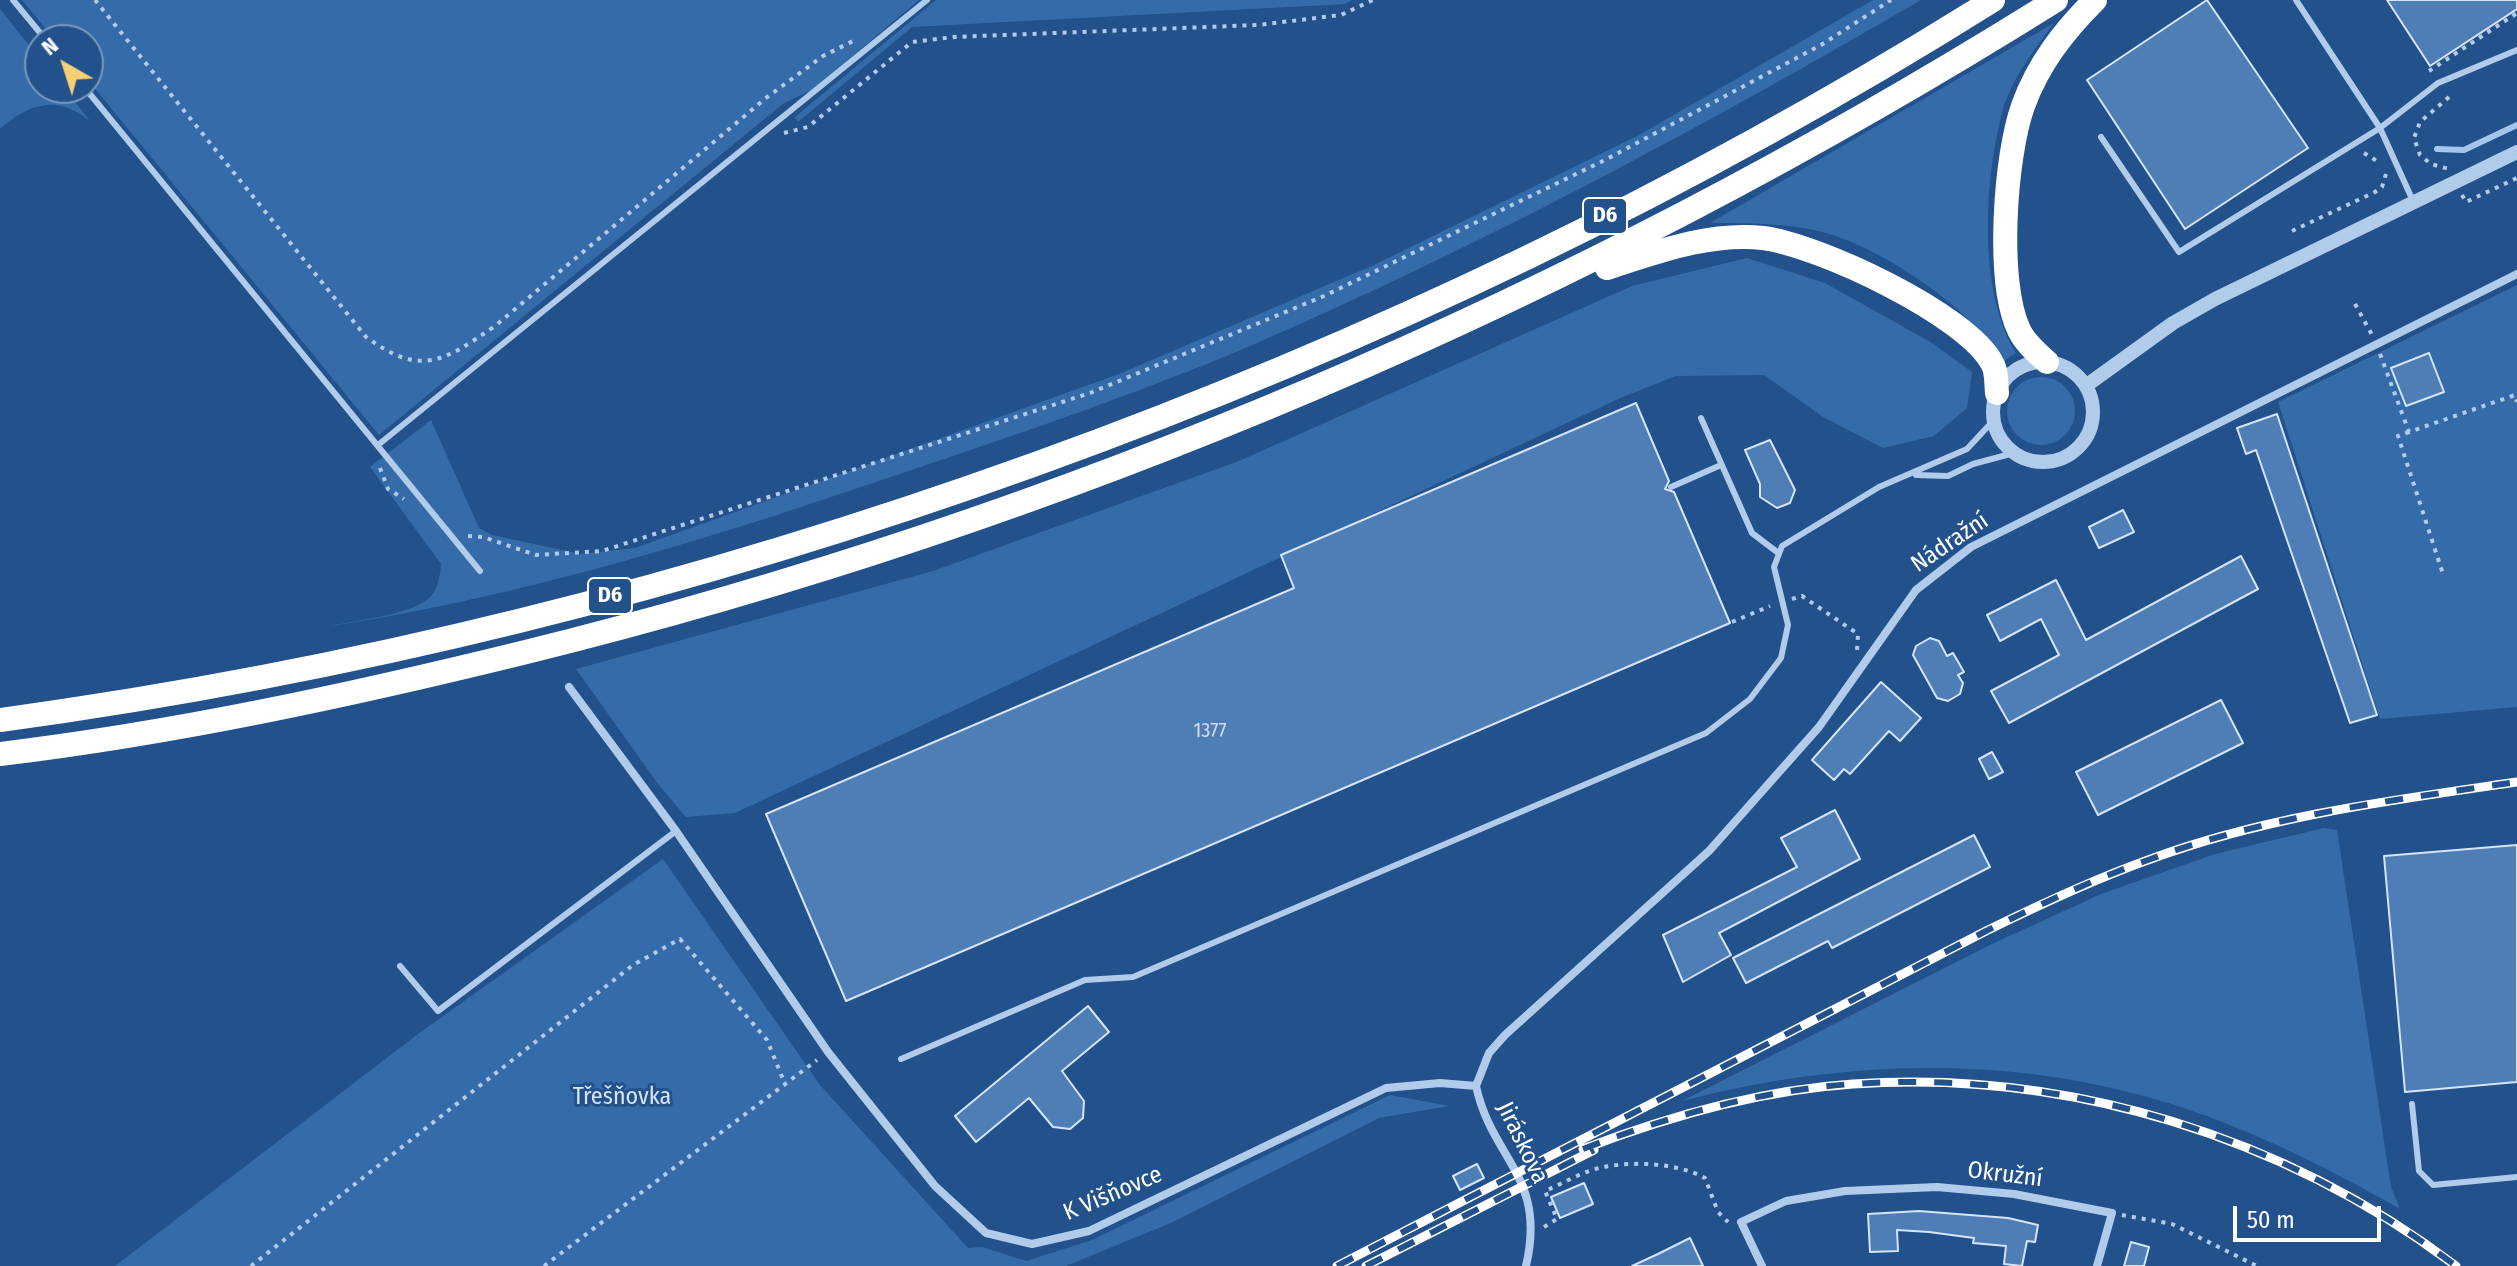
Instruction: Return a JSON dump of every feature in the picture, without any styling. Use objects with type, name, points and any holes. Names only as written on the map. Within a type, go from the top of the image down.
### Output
[{"type":"highway","name":"D6","points":[[0,720],[265,675],[445,638],[785,546],[980,484],[1202,399],[1463,286],[1726,154],[1993,0]]},
{"type":"highway","name":"D6","points":[[0,754],[267,710],[446,672],[622,628],[990,517],[1213,431],[1525,295],[1757,176],[2056,0]]},
{"type":"highway","points":[[2047,362],[2025,340],[2014,314],[2006,189],[2013,139],[2029,92],[2060,37],[2095,0]]},
{"type":"highway","points":[[1525,295],[1668,248],[1723,239],[1763,238],[1834,258],[1914,300],[1977,343],[1993,364],[1997,393]]},
{"type":"street","points":[[2087,385],[2205,305],[2517,152]]},
{"type":"street","name":"Nádražní","points":[[1476,1086],[1489,1053],[1505,1035],[1709,851],[1819,727],[1916,590],[1971,547],[2517,274]]},
{"type":"street","points":[[2047,362],[2063,365],[2087,385],[2094,415],[2083,444],[2058,461],[2042,463],[2014,453],[2000,439],[1993,421],[1997,393],[2017,369],[2047,362]]},
{"type":"street","name":"K Višňovce","points":[[569,687],[676,831],[828,1052],[958,1209],[986,1233],[1032,1244],[1089,1231],[1386,1088],[1440,1083],[1476,1086]]},
{"type":"street","name":"Jiráskova","points":[[1476,1086],[1481,1107],[1526,1191],[1531,1234],[1526,1266]]},
{"type":"street","name":"Okružní","points":[[1741,1222],[1786,1201],[1845,1191],[1937,1187],[2014,1194],[2112,1213]]},
{"type":"street","points":[[2097,1266],[2112,1213]]},
{"type":"street","points":[[1741,1222],[1762,1266]]},
{"type":"lane","points":[[13,0],[33,24]]},
{"type":"lane","points":[[378,445],[927,0]]},
{"type":"lane","points":[[2296,0],[2380,128],[2414,205]]},
{"type":"lane","points":[[2101,137],[2179,252],[2380,128],[2438,83],[2517,50]]},
{"type":"lane","points":[[98,104],[480,571]]},
{"type":"lane","points":[[1701,418],[1752,533],[1777,552]]},
{"type":"lane","points":[[901,1059],[1085,980],[1133,977],[1706,733],[1750,699],[1781,658],[1788,625],[1774,579],[1777,552],[1788,540],[1879,487],[1913,475],[1967,449],[1993,421]]},
{"type":"lane","points":[[1913,475],[1948,476],[1973,464],[2014,453]]},
{"type":"lane","points":[[1671,487],[1721,465]]},
{"type":"lane","points":[[400,966],[438,1011],[676,831]]},
{"type":"lane","points":[[2412,1104],[2419,1171],[2433,1185],[2517,1177]]},
{"type":"path","points":[[95,0],[366,337],[394,357],[422,363],[458,352],[495,326],[766,98],[823,56],[855,40],[889,30]]},
{"type":"path","points":[[755,141],[808,127],[912,42],[954,37],[1258,25],[1341,15],[1373,0]]},
{"type":"path","points":[[450,534],[483,537],[536,555],[602,551],[1090,393],[1324,296],[1603,161],[1821,45],[1891,0]]},
{"type":"path","points":[[2429,71],[2517,13]]},
{"type":"path","points":[[2449,97],[2420,122],[2414,138],[2420,155],[2431,164],[2448,166],[2466,202],[2517,178]]},
{"type":"path","points":[[2292,231],[2382,187],[2386,174],[2378,160],[2364,153],[2354,156]]},
{"type":"path","points":[[2355,304],[2377,344],[2409,432]]},
{"type":"path","points":[[2443,574],[2398,436],[2515,395],[2517,402]]},
{"type":"path","points":[[1790,600],[1802,596],[1858,634],[1854,677]]},
{"type":"path","points":[[1732,622],[1772,605]]},
{"type":"path","points":[[251,1266],[633,965],[680,939],[767,1040],[785,1084]]},
{"type":"path","points":[[544,1266],[828,1052]]},
{"type":"path","points":[[1531,1234],[1557,1219],[1545,1191],[1602,1167],[1631,1165],[1696,1173],[1705,1178],[1725,1222],[1741,1222]]},
{"type":"path","points":[[2112,1213],[2172,1224],[2257,1266]]},
{"type":"green space","points":[[22,0],[919,0],[812,90],[784,103],[379,435],[104,100],[104,24],[42,24]]},
{"type":"green space","points":[[936,0],[1352,0],[1345,4],[912,27],[798,122],[795,117]]},
{"type":"green space","points":[[1873,0],[1921,0],[1610,173],[1372,291],[1190,371],[981,447],[672,547],[534,585],[324,627],[407,610],[428,599],[434,592],[441,564],[370,467],[431,420],[479,528],[492,535],[580,554],[635,548],[1119,374],[1374,265],[1639,135]]},
{"type":"green space","points":[[0,9],[24,39],[24,104],[77,104],[90,121],[66,107],[44,105],[22,113],[0,129]]},
{"type":"green space","points":[[2054,23],[2011,89],[2002,113],[1991,171],[1988,203],[1990,268],[1995,299],[2016,353],[2004,361],[1968,319],[1944,298],[1890,261],[1862,247],[1797,227],[1710,223]]},
{"type":"green space","points":[[1747,258],[1825,283],[1932,343],[1972,372],[1967,408],[1934,436],[1883,448],[1823,417],[1764,375],[1676,376],[1618,399],[735,813],[686,817],[658,784],[576,669],[933,571],[1239,461],[1632,286]]},
{"type":"green space","points":[[2517,285],[2517,707],[2380,719],[2278,402]]},
{"type":"green space","points":[[2034,377],[2048,377],[2060,382],[2070,392],[2075,411],[2070,430],[2060,440],[2048,445],[2034,445],[2022,440],[2012,430],[2007,418],[2007,404],[2012,392],[2022,382]]},
{"type":"green space","points":[[2324,828],[2337,830],[2391,1187],[2400,1209],[2248,1132],[2184,1108],[2093,1084],[2035,1074],[1916,1068],[1857,1071],[1798,1077],[1682,1101],[1992,944],[2101,894],[2215,854]]},
{"type":"green space","name":"Třešňovka","points":[[663,859],[820,1085],[968,1248],[982,1247],[1026,1261],[1092,1240],[1390,1095],[1449,1106],[1379,1118],[1173,1222],[1066,1266],[115,1266],[418,1034]]},
{"type":"building","points":[[2207,0],[2308,148],[2185,229],[2087,80]]},
{"type":"building","points":[[2387,0],[2517,0],[2517,9],[2430,66]]},
{"type":"building","points":[[2429,353],[2444,392],[2406,406],[2391,368]]},
{"type":"building","points":[[1636,403],[1669,481],[1665,489],[1674,492],[1730,623],[846,1001],[766,814],[1294,588],[1281,555]]},
{"type":"building","points":[[2277,414],[2377,715],[2350,723],[2256,450],[2246,454],[2237,428]]},
{"type":"building","points":[[1770,440],[1795,490],[1790,503],[1777,508],[1760,497],[1760,484],[1745,450]]},
{"type":"building","points":[[2123,510],[2134,532],[2099,548],[2089,527]]},
{"type":"building","points":[[2241,556],[2258,589],[2009,723],[1991,691],[2059,655],[2041,619],[2000,641],[1987,615],[2056,580],[2086,640]]},
{"type":"building","points":[[1930,638],[1939,641],[1947,656],[1953,653],[1964,672],[1958,675],[1963,683],[1960,694],[1948,701],[1937,698],[1913,655],[1916,646]]},
{"type":"building","points":[[1881,682],[1921,718],[1900,741],[1889,731],[1850,774],[1844,769],[1834,780],[1812,760]]},
{"type":"building","points":[[2221,700],[2243,743],[2098,815],[2076,772]]},
{"type":"building","points":[[1992,752],[2003,772],[1989,779],[1979,759]]},
{"type":"building","points":[[1835,810],[1860,859],[1719,933],[1731,955],[1683,982],[1663,935],[1797,867],[1781,838]]},
{"type":"building","points":[[1974,835],[1990,867],[1832,948],[1828,941],[1746,983],[1733,958]]},
{"type":"building","points":[[2517,845],[2517,1082],[2405,1092],[2384,856]]},
{"type":"building","points":[[1088,1006],[1109,1032],[1062,1071],[1084,1101],[1083,1118],[1070,1129],[1053,1127],[1029,1098],[976,1142],[955,1116]]},
{"type":"building","points":[[1477,1164],[1484,1178],[1460,1190],[1453,1176]]},
{"type":"building","points":[[1584,1183],[1593,1204],[1560,1218],[1551,1197]]},
{"type":"building","points":[[1919,1211],[2008,1218],[2038,1225],[2035,1242],[2027,1241],[2022,1266],[2004,1264],[2006,1246],[1973,1243],[1974,1238],[1929,1232],[1897,1230],[1898,1251],[1870,1252],[1868,1214]]},
{"type":"building","points":[[1690,1238],[1703,1266],[1632,1266],[1658,1254]]},
{"type":"building","points":[[2131,1242],[2149,1247],[2144,1266],[2124,1266]]},
{"type":"waterway","points":[[2437,149],[2464,150],[2517,125]]},
{"type":"railway","points":[[1337,1266],[1986,931],[2107,876],[2193,845],[2284,821],[2377,803],[2517,782]]},
{"type":"railway","points":[[1583,1149],[1716,1106],[1819,1087],[1934,1082],[2014,1088],[2093,1101],[2171,1121],[2247,1148],[2320,1181],[2390,1221],[2456,1266]]},
{"type":"railway","points":[[1366,1266],[1594,1150]]}]
